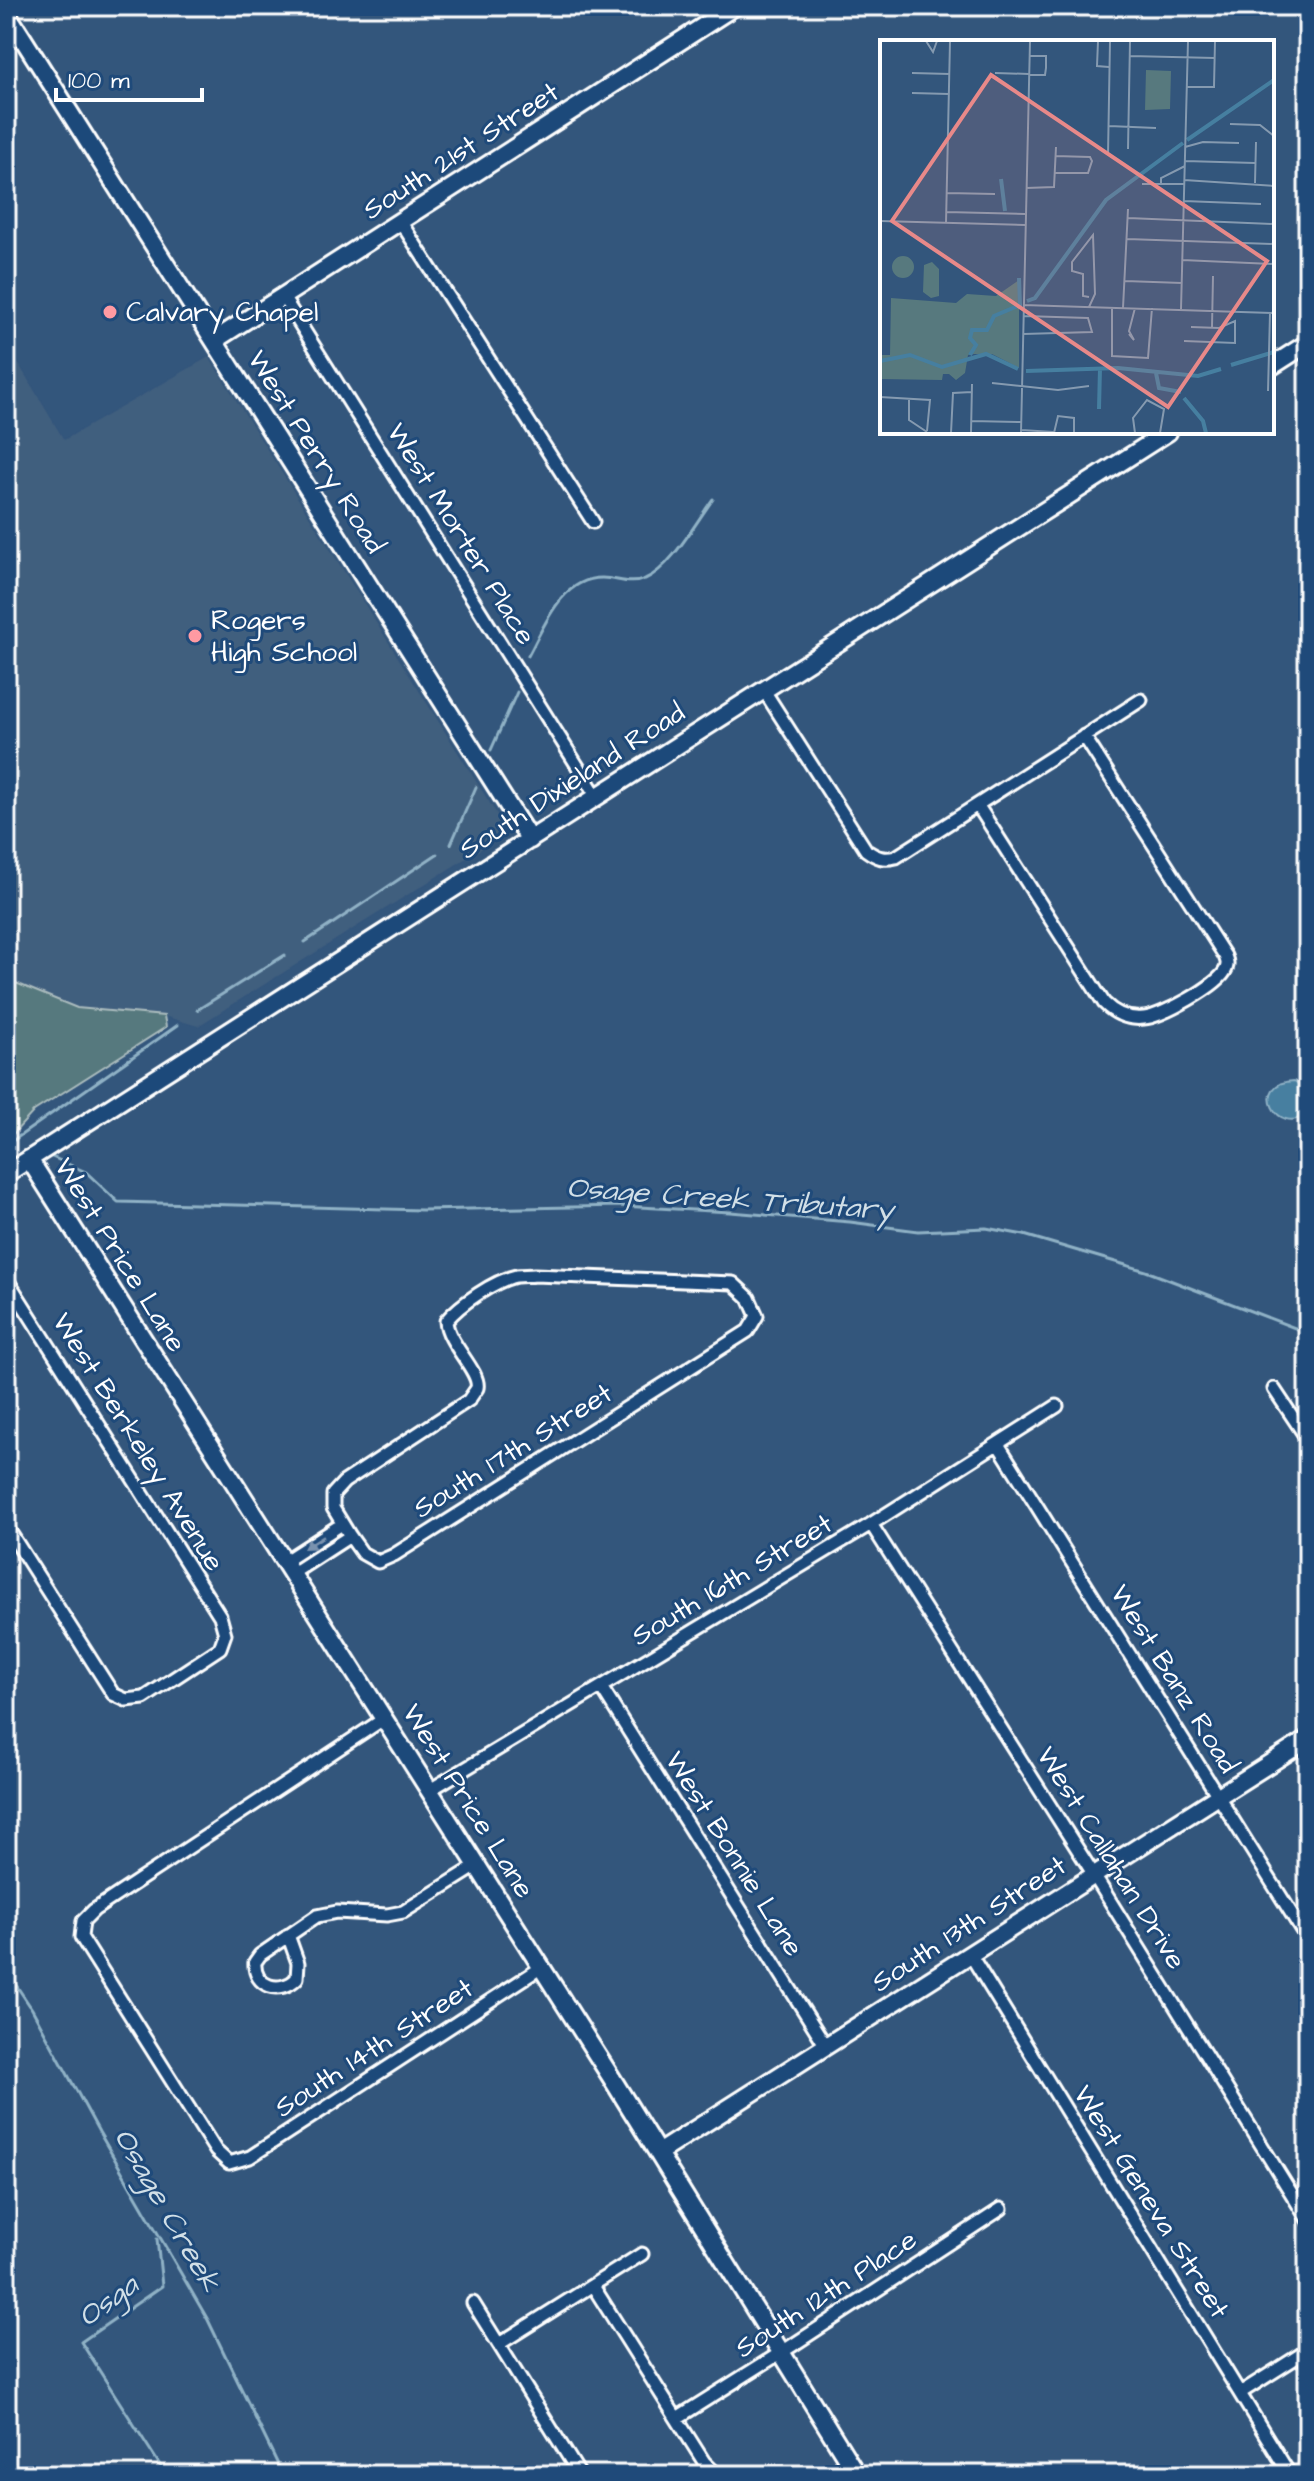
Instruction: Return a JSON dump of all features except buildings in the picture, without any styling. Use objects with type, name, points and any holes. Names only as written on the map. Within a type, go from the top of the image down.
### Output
[{"type":"street","name":"South 21st Street","points":[[215,340],[735,6]]},
{"type":"street","name":"West Perry Road","points":[[6,12],[530,840]]},
{"type":"street","points":[[400,221],[593,522]]},
{"type":"street","name":"West Morter Place","points":[[283,297],[597,797]]},
{"type":"street","points":[[1274,365],[1308,343]]},
{"type":"street","name":"South Dixieland Road","points":[[6,1174],[1165,434]]},
{"type":"street","points":[[763,689],[866,850],[877,858],[888,859],[978,806],[1141,700]]},
{"type":"street","points":[[978,806],[1104,1003],[1119,1015],[1135,1018],[1160,1015],[1206,987],[1225,971],[1225,956],[1084,736]]},
{"type":"street","name":"West Price Lane","points":[[29,1159],[478,1865],[857,2475]]},
{"type":"street","name":"South 17th Street","points":[[342,1524],[333,1508],[333,1494],[344,1482],[469,1400],[477,1389],[476,1379],[446,1331],[446,1321],[454,1311],[495,1284],[517,1276],[535,1275],[733,1283],[749,1298],[757,1316],[748,1331],[394,1555],[378,1562],[362,1553],[350,1536]]},
{"type":"street","name":"West Berkeley Avenue","points":[[6,1278],[220,1616],[225,1634],[220,1648],[144,1698],[126,1700],[113,1694],[6,1526]]},
{"type":"street","points":[[1274,1389],[1308,1440]]},
{"type":"street","name":"South 16th Street","points":[[430,1790],[871,1524],[1057,1406]]},
{"type":"street","name":"West Banz Road","points":[[998,1444],[1308,1940]]},
{"type":"street","points":[[342,1524],[350,1536],[289,1567],[342,1524]]},
{"type":"street","name":"West Callahan Drive","points":[[871,1524],[1308,2220]]},
{"type":"street","name":"West Bonnie Lane","points":[[601,1687],[826,2046]]},
{"type":"street","name":"South 14th Street","points":[[385,1718],[94,1910],[83,1921],[81,1937],[216,2151],[229,2163],[250,2157],[542,1967]]},
{"type":"street","name":"South 13th Street","points":[[658,2153],[1308,1739]]},
{"type":"street","points":[[288,1935],[298,1963],[297,1978],[287,1985],[266,1986],[257,1975],[255,1962],[260,1955],[309,1919],[346,1912],[394,1915],[478,1865]]},
{"type":"street","name":"West Geneva Street","points":[[970,1954],[1290,2475]]},
{"type":"street","name":"South 12th Place","points":[[677,2418],[1001,2209]]},
{"type":"street","points":[[499,2344],[642,2254]]},
{"type":"street","points":[[593,2286],[704,2462],[717,2475]]},
{"type":"street","points":[[473,2303],[580,2475]]},
{"type":"street","points":[[1240,2393],[1308,2350]]},
{"type":"shaded area","name":"Rogers High School","points":[[6,343],[64,440],[209,357],[508,832],[198,1026],[164,1016],[77,1008],[6,979]]},
{"type":"shaded area","points":[[1294,1081],[1307,1094],[1308,1113],[1297,1119],[1286,1119],[1278,1115],[1270,1098],[1280,1084]]},
{"type":"green space","points":[[6,979],[77,1008],[164,1016],[166,1027],[34,1111],[6,1142]]},
{"type":"waterway","points":[[528,656],[556,606],[575,586],[602,578],[634,582],[655,573],[673,555],[713,499]]},
{"type":"waterway","points":[[491,750],[517,692]]},
{"type":"waterway","points":[[451,844],[476,787]]},
{"type":"waterway","points":[[305,942],[437,854]]},
{"type":"waterway","points":[[197,1010],[285,955]]},
{"type":"waterway","points":[[6,1137],[14,1140],[178,1025]]},
{"type":"waterway","name":"Osage Creek Tributary","points":[[52,1157],[86,1172],[118,1202],[422,1210],[621,1206],[850,1222],[918,1231],[986,1228],[1024,1235],[1146,1271],[1308,1333]]},
{"type":"waterway","name":"Osage Creek","points":[[6,1970],[32,2009],[208,2320],[283,2475]]},
{"type":"waterway","name":"Osga","points":[[157,2239],[162,2286],[81,2342],[165,2473],[163,2475]]},
{"type":"place","name":"Calvary Chapel","points":[[110,312]]},
{"type":"place","name":"Rogers High School","points":[[195,636]]}]
